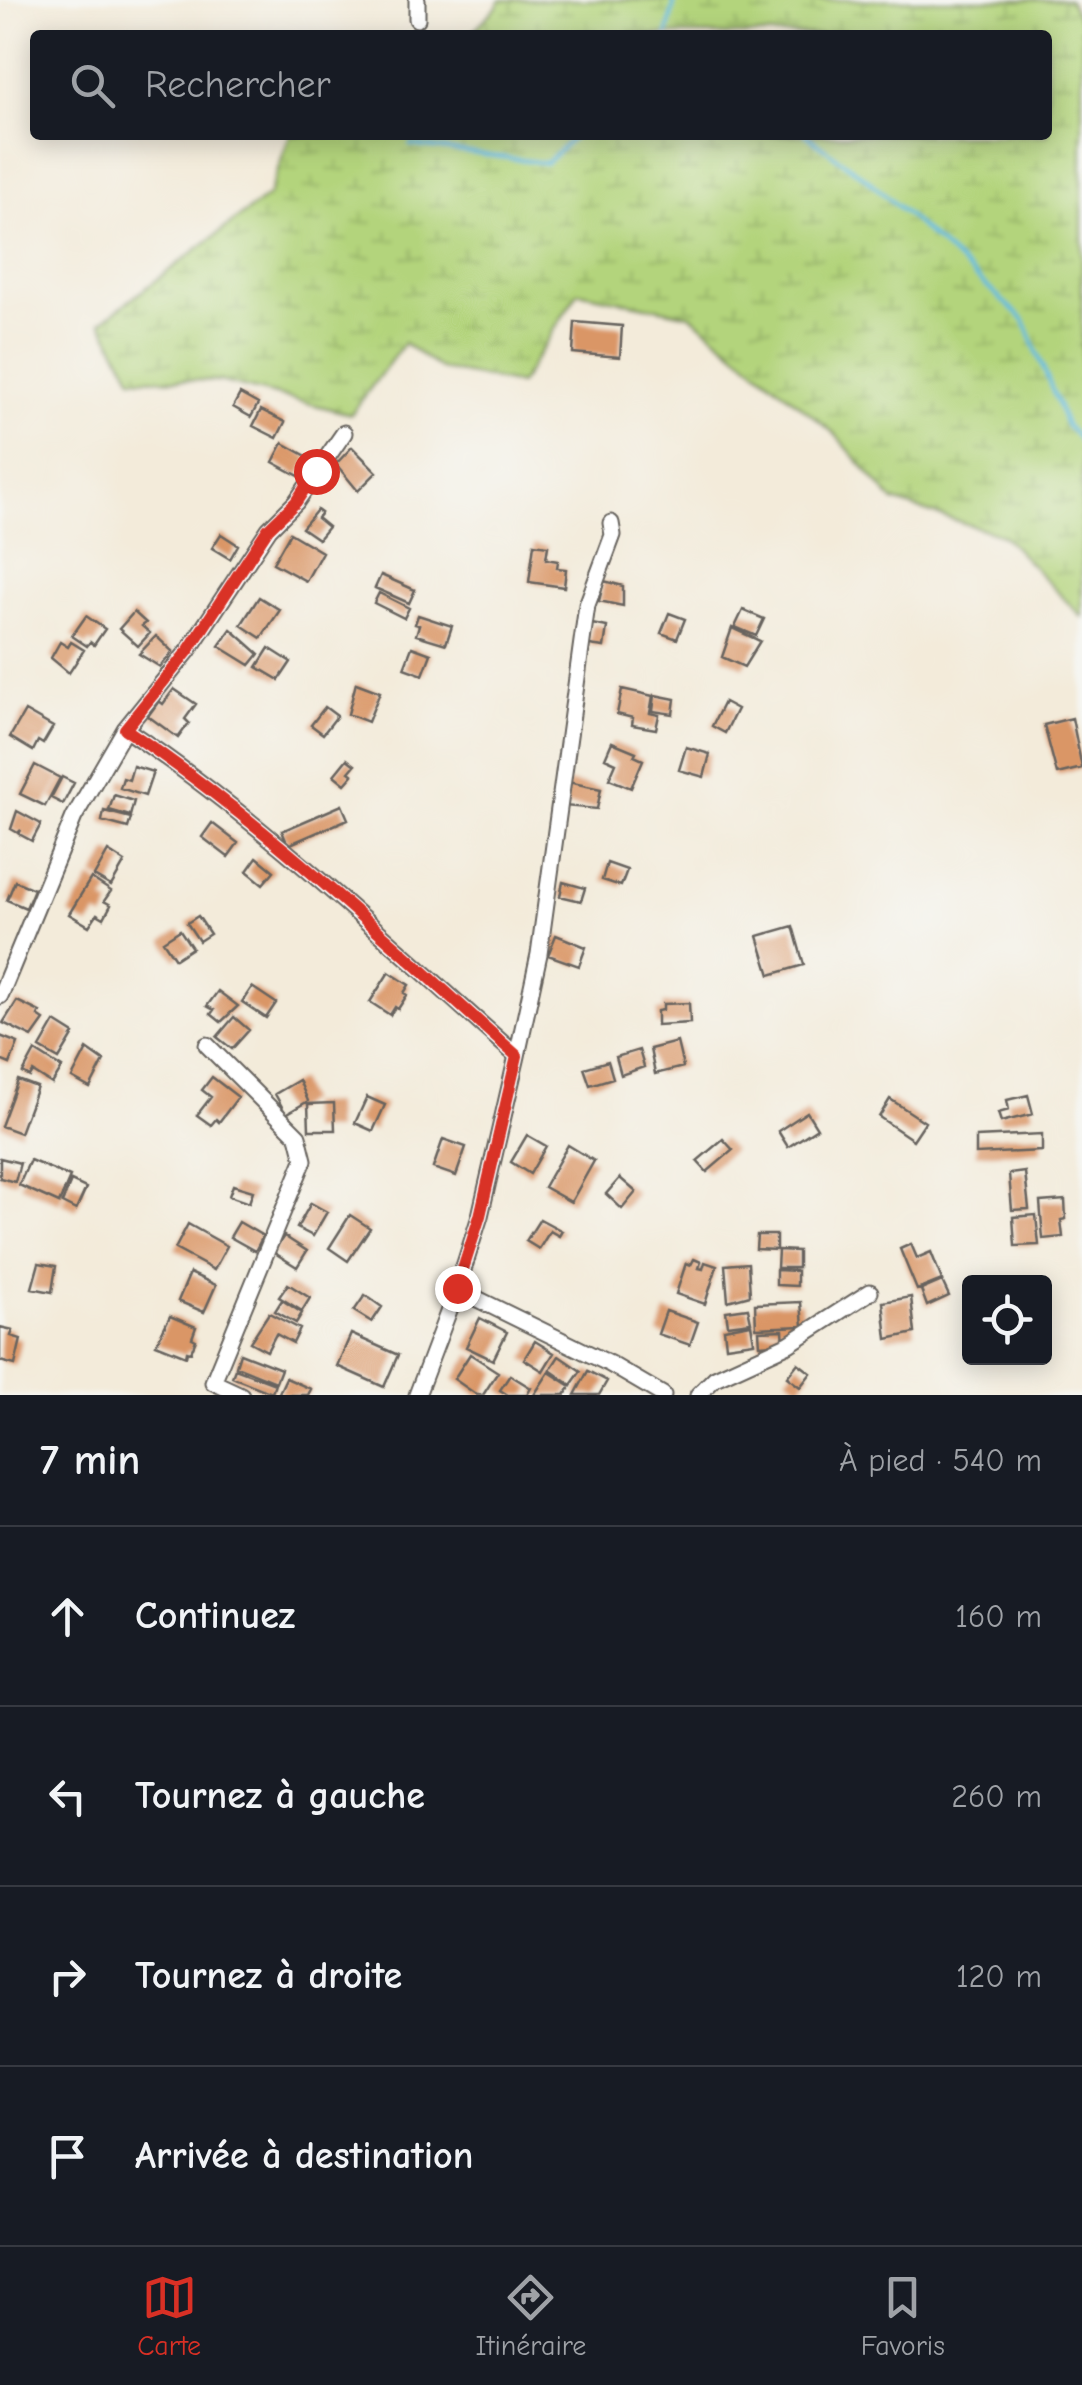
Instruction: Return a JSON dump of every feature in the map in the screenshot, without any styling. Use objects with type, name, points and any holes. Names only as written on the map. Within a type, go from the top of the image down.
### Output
[{"type":"street","points":[[417,0],[417,19]]},
{"type":"street","points":[[0,996],[74,817],[125,729],[188,651],[268,529],[296,502],[344,433]]},
{"type":"street","points":[[417,1395],[480,1216],[517,1056],[539,954],[587,604],[613,536],[611,524]]},
{"type":"street","points":[[125,729],[250,823],[517,1056]]},
{"type":"street","points":[[207,1045],[298,1136],[304,1160],[213,1382],[241,1395]]},
{"type":"street","points":[[457,1288],[610,1364],[663,1395]]},
{"type":"street","points":[[698,1395],[715,1378],[789,1344],[870,1292]]},
{"type":"green space","points":[[500,0],[1069,0],[1082,25],[1082,617],[1002,535],[893,501],[835,434],[690,315],[578,292],[520,384],[441,369],[404,343],[351,414],[220,381],[132,378],[101,322],[269,195],[288,140],[1052,140],[1052,30],[474,30]]},
{"type":"building","points":[[575,322],[622,326],[620,357],[573,353]]},
{"type":"building","points":[[240,394],[258,404],[251,417],[233,407]]},
{"type":"building","points":[[261,410],[285,422],[277,438],[253,426]]},
{"type":"building","points":[[283,443],[310,458],[299,476],[273,462]]},
{"type":"building","points":[[352,447],[377,472],[358,491],[336,464]]},
{"type":"building","points":[[317,510],[321,513],[317,518],[328,527],[318,539],[302,528]]},
{"type":"building","points":[[290,533],[322,552],[306,581],[273,563]]},
{"type":"building","points":[[221,534],[238,545],[230,559],[212,548]]},
{"type":"building","points":[[534,544],[548,546],[546,559],[558,561],[557,568],[566,569],[564,587],[529,582]]},
{"type":"building","points":[[381,575],[415,590],[409,603],[375,588]]},
{"type":"building","points":[[604,581],[623,586],[623,606],[599,601]]},
{"type":"building","points":[[379,593],[409,608],[404,618],[374,603]]},
{"type":"building","points":[[259,597],[280,610],[261,638],[241,625]]},
{"type":"building","points":[[743,610],[764,619],[756,636],[735,627]]},
{"type":"building","points":[[134,612],[150,633],[138,646],[119,629]]},
{"type":"building","points":[[669,613],[685,619],[677,639],[661,633]]},
{"type":"building","points":[[418,615],[452,626],[446,644],[416,635]]},
{"type":"building","points":[[86,616],[105,629],[94,645],[90,642],[87,646],[72,636]]},
{"type":"building","points":[[592,624],[607,627],[604,647],[589,645]]},
{"type":"building","points":[[732,628],[760,641],[744,667],[722,657]]},
{"type":"building","points":[[231,629],[259,654],[250,665],[219,646]]},
{"type":"building","points":[[156,636],[173,652],[160,667],[139,654]]},
{"type":"building","points":[[60,642],[68,647],[71,642],[84,650],[69,673],[51,658]]},
{"type":"building","points":[[412,647],[431,654],[423,675],[404,668]]},
{"type":"building","points":[[269,648],[291,662],[279,680],[257,667]]},
{"type":"building","points":[[356,683],[380,692],[368,722],[348,714]]},
{"type":"building","points":[[174,689],[196,704],[178,738],[148,716]]},
{"type":"building","points":[[622,689],[653,696],[650,713],[659,715],[656,729],[632,725],[633,718],[617,714]]},
{"type":"building","points":[[655,695],[675,699],[673,714],[653,711]]},
{"type":"building","points":[[724,702],[737,709],[725,733],[712,726]]},
{"type":"building","points":[[325,707],[337,716],[323,734],[311,725]]},
{"type":"building","points":[[25,711],[53,727],[43,744],[38,741],[33,751],[10,737]]},
{"type":"building","points":[[1072,718],[1082,768],[1057,774],[1044,725]]},
{"type":"building","points":[[612,742],[636,752],[634,756],[643,760],[631,788],[609,779],[616,763],[605,758]]},
{"type":"building","points":[[686,747],[710,754],[704,777],[679,770]]},
{"type":"building","points":[[347,759],[355,765],[345,784],[334,775]]},
{"type":"building","points":[[35,765],[60,778],[45,806],[20,794]]},
{"type":"building","points":[[133,766],[153,772],[145,796],[120,788],[123,778],[129,780]]},
{"type":"building","points":[[62,777],[74,783],[63,804],[51,798]]},
{"type":"building","points":[[568,782],[601,789],[597,809],[563,806]]},
{"type":"building","points":[[114,795],[134,801],[130,816],[109,810]]},
{"type":"building","points":[[342,805],[348,819],[288,845],[282,831]]},
{"type":"building","points":[[17,811],[41,824],[32,841],[19,834],[21,830],[18,833],[11,829]]},
{"type":"building","points":[[104,811],[131,818],[128,828],[102,821]]},
{"type":"building","points":[[212,823],[238,843],[228,857],[202,837]]},
{"type":"building","points":[[108,851],[125,862],[111,886],[94,876]]},
{"type":"building","points":[[257,857],[274,871],[263,884],[247,871]]},
{"type":"building","points":[[607,863],[627,870],[621,886],[602,880]]},
{"type":"building","points":[[91,878],[111,891],[104,901],[111,905],[104,918],[97,914],[89,926],[69,914]]},
{"type":"building","points":[[15,881],[34,889],[26,908],[7,900]]},
{"type":"building","points":[[563,882],[585,888],[581,901],[560,896]]},
{"type":"building","points":[[198,916],[210,934],[199,941],[187,923]]},
{"type":"building","points":[[793,926],[804,965],[770,975],[758,936]]},
{"type":"building","points":[[180,930],[192,948],[175,959],[163,941]]},
{"type":"building","points":[[556,935],[586,947],[579,966],[548,955]]},
{"type":"building","points":[[389,972],[409,985],[404,993],[407,995],[390,1015],[370,1002]]},
{"type":"building","points":[[252,987],[276,1003],[266,1018],[242,1002]]},
{"type":"building","points":[[218,991],[238,1006],[221,1022],[207,1006]]},
{"type":"building","points":[[17,1001],[40,1012],[38,1016],[44,1020],[32,1037],[3,1023]]},
{"type":"building","points":[[689,1003],[690,1023],[657,1025],[657,1011],[663,1010],[663,1004]]},
{"type":"building","points":[[234,1017],[249,1030],[232,1049],[217,1037]]},
{"type":"building","points":[[55,1022],[74,1034],[59,1059],[40,1048]]},
{"type":"building","points":[[0,1036],[18,1043],[10,1064],[0,1060]]},
{"type":"building","points":[[677,1042],[683,1067],[655,1074],[650,1049]]},
{"type":"building","points":[[87,1049],[104,1061],[90,1088],[72,1078]]},
{"type":"building","points":[[639,1050],[644,1067],[621,1075],[616,1057]]},
{"type":"building","points":[[35,1051],[62,1068],[52,1084],[33,1072],[30,1077],[23,1073]]},
{"type":"building","points":[[608,1061],[613,1078],[590,1085],[584,1068]]},
{"type":"building","points":[[212,1077],[238,1097],[219,1122],[216,1119],[211,1125],[197,1115],[211,1097],[202,1090]]},
{"type":"building","points":[[18,1080],[37,1087],[20,1133],[1,1126]]},
{"type":"building","points":[[299,1080],[308,1101],[286,1114],[275,1094]]},
{"type":"building","points":[[1028,1095],[1033,1114],[1001,1122],[998,1113],[1009,1110],[1007,1100]]},
{"type":"building","points":[[367,1097],[385,1105],[373,1131],[355,1123]]},
{"type":"building","points":[[890,1099],[925,1122],[913,1140],[879,1117]]},
{"type":"building","points":[[334,1103],[335,1130],[309,1130],[308,1104]]},
{"type":"building","points":[[807,1112],[817,1128],[788,1147],[778,1131]]},
{"type":"building","points":[[1042,1134],[1042,1151],[976,1154],[976,1137]]},
{"type":"building","points":[[527,1135],[546,1146],[530,1174],[511,1162]]},
{"type":"building","points":[[443,1139],[466,1147],[456,1176],[433,1168]]},
{"type":"building","points":[[723,1139],[733,1150],[707,1172],[697,1161]]},
{"type":"building","points":[[568,1145],[594,1161],[571,1202],[544,1187]]},
{"type":"building","points":[[0,1158],[20,1163],[15,1182],[0,1178]]},
{"type":"building","points":[[30,1160],[70,1177],[59,1203],[19,1185]]},
{"type":"building","points":[[1025,1172],[1029,1209],[1012,1210],[1009,1174]]},
{"type":"building","points":[[620,1178],[636,1192],[622,1209],[606,1194]]},
{"type":"building","points":[[71,1181],[86,1188],[76,1210],[62,1203]]},
{"type":"building","points":[[233,1185],[253,1191],[249,1203],[229,1196]]},
{"type":"building","points":[[1065,1200],[1063,1237],[1043,1239],[1040,1202]]},
{"type":"building","points":[[311,1203],[327,1212],[313,1236],[297,1228]]},
{"type":"building","points":[[350,1215],[370,1228],[348,1261],[329,1248]]},
{"type":"building","points":[[1036,1215],[1039,1245],[1015,1246],[1013,1217]]},
{"type":"building","points":[[540,1219],[562,1231],[559,1236],[550,1231],[539,1249],[526,1241]]},
{"type":"building","points":[[239,1222],[263,1236],[255,1251],[230,1237]]},
{"type":"building","points":[[188,1224],[227,1246],[214,1270],[175,1249]]},
{"type":"building","points":[[757,1235],[776,1235],[776,1250],[756,1249]]},
{"type":"building","points":[[284,1236],[307,1251],[297,1267],[273,1252]]},
{"type":"building","points":[[911,1244],[917,1258],[931,1252],[942,1280],[917,1290],[900,1249]]},
{"type":"building","points":[[778,1250],[798,1251],[798,1268],[777,1268]]},
{"type":"building","points":[[694,1259],[701,1262],[699,1268],[703,1269],[705,1262],[717,1266],[705,1304],[676,1294],[686,1263],[691,1265]]},
{"type":"building","points":[[39,1263],[56,1266],[52,1292],[32,1288]]},
{"type":"building","points":[[748,1263],[750,1295],[728,1301],[725,1265]]},
{"type":"building","points":[[776,1270],[797,1271],[797,1286],[776,1285]]},
{"type":"building","points":[[190,1273],[216,1285],[204,1312],[178,1301]]},
{"type":"building","points":[[942,1281],[949,1296],[927,1306],[921,1290]]},
{"type":"building","points":[[288,1284],[310,1298],[302,1311],[279,1297]]},
{"type":"building","points":[[365,1295],[382,1307],[372,1322],[354,1311]]},
{"type":"building","points":[[911,1297],[915,1333],[887,1339],[883,1302]]},
{"type":"building","points":[[282,1300],[302,1313],[296,1323],[275,1311]]},
{"type":"building","points":[[801,1302],[803,1326],[756,1328],[755,1304]]},
{"type":"building","points":[[748,1308],[751,1322],[728,1325],[726,1311]]},
{"type":"building","points":[[666,1311],[698,1322],[690,1345],[658,1334]]},
{"type":"building","points":[[269,1313],[300,1329],[293,1343],[276,1334],[267,1351],[250,1342]]},
{"type":"building","points":[[170,1316],[196,1327],[192,1338],[196,1340],[186,1356],[156,1344]]},
{"type":"building","points":[[480,1318],[507,1332],[493,1360],[466,1347]]},
{"type":"building","points":[[751,1324],[754,1342],[726,1346],[724,1329]]},
{"type":"building","points":[[0,1327],[13,1330],[11,1336],[21,1339],[15,1365],[0,1361]]},
{"type":"building","points":[[783,1330],[784,1343],[760,1345],[759,1331]]},
{"type":"building","points":[[351,1334],[398,1355],[384,1387],[337,1366]]},
{"type":"building","points":[[535,1341],[554,1353],[543,1371],[524,1359]]},
{"type":"building","points":[[240,1353],[281,1369],[276,1382],[236,1366]]},
{"type":"building","points":[[470,1354],[498,1372],[483,1395],[454,1379]]},
{"type":"building","points":[[559,1356],[581,1371],[571,1385],[550,1370]]},
{"type":"building","points":[[798,1363],[811,1373],[800,1387],[787,1377]]},
{"type":"building","points":[[235,1369],[275,1384],[272,1393],[232,1377]]},
{"type":"building","points":[[588,1371],[607,1381],[599,1395],[575,1395]]},
{"type":"building","points":[[549,1372],[571,1386],[565,1395],[534,1395]]},
{"type":"building","points":[[510,1375],[531,1388],[527,1395],[508,1395],[500,1390]]},
{"type":"building","points":[[286,1378],[311,1389],[308,1395],[278,1395]]},
{"type":"waterway","points":[[668,30],[675,0]]},
{"type":"waterway","points":[[410,145],[546,163],[571,140]]},
{"type":"waterway","points":[[813,140],[867,179],[1024,320],[1066,425],[1082,443]]},
{"type":"route","points":[[316,471],[296,502],[268,529],[188,651],[125,729],[250,823],[517,1056],[480,1216],[457,1288]]}]
